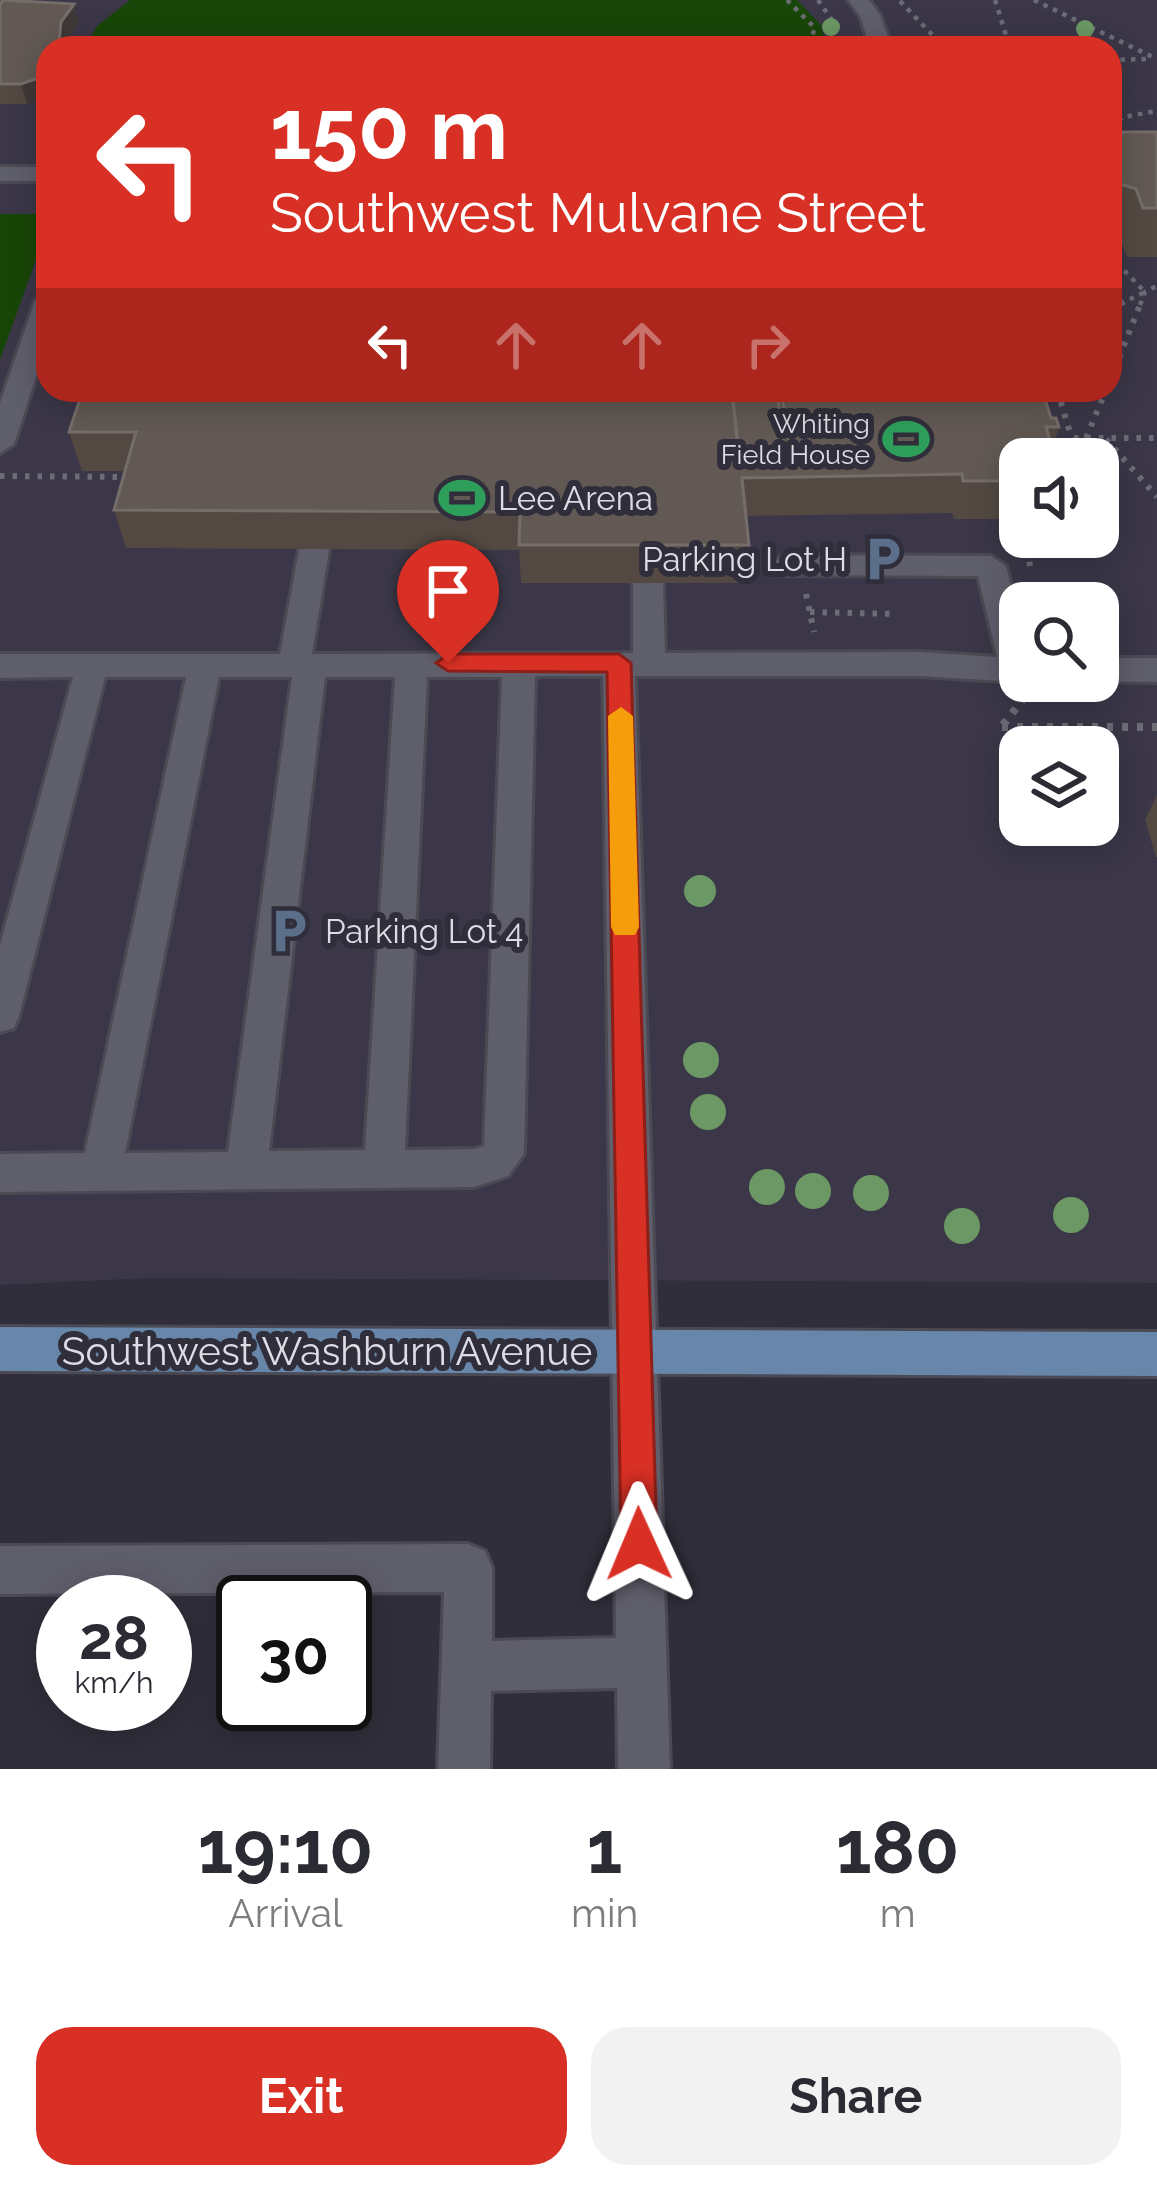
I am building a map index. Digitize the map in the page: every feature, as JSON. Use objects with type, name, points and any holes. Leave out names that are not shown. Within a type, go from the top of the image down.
[{"type":"main road","name":"Southwest Washburn Avenue","points":[[0,1349],[1157,1354]]},
{"type":"street","points":[[858,0],[877,36]]},
{"type":"street","points":[[0,174],[36,174]]},
{"type":"street","points":[[0,444],[36,338]]},
{"type":"street","points":[[246,1170],[314,550]]},
{"type":"street","points":[[794,576],[992,566],[999,594]]},
{"type":"street","points":[[644,1769],[634,1352],[634,663],[647,583]]},
{"type":"street","points":[[384,1169],[412,662]]},
{"type":"street","points":[[0,666],[412,662],[999,668]]},
{"type":"street","points":[[0,1173],[474,1168],[504,1154],[519,663]]},
{"type":"street","points":[[101,1172],[205,665]]},
{"type":"street","points":[[0,1016],[92,666]]},
{"type":"street","points":[[1119,670],[1157,670]]},
{"type":"street","points":[[0,1570],[468,1568],[464,1769]]},
{"type":"street","points":[[467,1667],[641,1662]]},
{"type":"path","points":[[787,0],[814,28],[809,36]]},
{"type":"path","points":[[818,0],[838,36]]},
{"type":"path","points":[[899,0],[913,20],[936,36]]},
{"type":"path","points":[[995,0],[1005,34],[999,36]]},
{"type":"path","points":[[1034,0],[1109,36]]},
{"type":"path","points":[[1122,42],[1157,59]]},
{"type":"path","points":[[1122,60],[1157,59]]},
{"type":"path","points":[[1122,118],[1157,111]]},
{"type":"path","points":[[1122,268],[1145,292]]},
{"type":"path","points":[[1122,303],[1157,286]]},
{"type":"path","points":[[1122,350],[1145,292]]},
{"type":"path","points":[[1062,402],[1074,438]]},
{"type":"path","points":[[1086,438],[1101,402]]},
{"type":"path","points":[[1119,438],[1157,438]]},
{"type":"path","points":[[1119,454],[1157,496]]},
{"type":"path","points":[[0,476],[130,478]]},
{"type":"path","points":[[791,634],[815,634],[794,576]]},
{"type":"path","points":[[809,611],[896,614]]},
{"type":"path","points":[[1119,727],[1157,727]]},
{"type":"shaded area","points":[[0,0],[1157,0],[1157,1283],[149,1278],[0,1285]]},
{"type":"green space","points":[[130,0],[797,0],[821,25],[824,36],[92,36]]},
{"type":"green space","points":[[0,214],[36,214],[36,260],[0,360]]},
{"type":"building","points":[[3,0],[74,4],[61,22],[60,36],[36,36],[36,79],[0,84]]},
{"type":"building","points":[[1122,132],[1157,132],[1157,208],[1143,208],[1136,189],[1122,185]]},
{"type":"building","name":"Lee Arena","points":[[79,402],[733,402],[738,446],[789,445],[783,402],[1046,402],[1059,427],[1046,427],[1049,438],[999,438],[999,481],[963,481],[962,474],[742,478],[749,545],[519,545],[520,512],[114,510],[136,432],[69,432]]},
{"type":"building","points":[[733,402],[779,402],[784,445],[738,446]]},
{"type":"slow traffic","points":[[621,716],[625,927]]},
{"type":"place","name":"Whiting Field House","points":[[906,439]]},
{"type":"place","name":"Lee Arena","points":[[462,498]]},
{"type":"place","name":"Parking Lot H","points":[[883,559]]},
{"type":"place","name":"Parking Lot 4","points":[[289,931]]},
{"type":"route","points":[[448,663],[619,663],[639,1544]]}]
